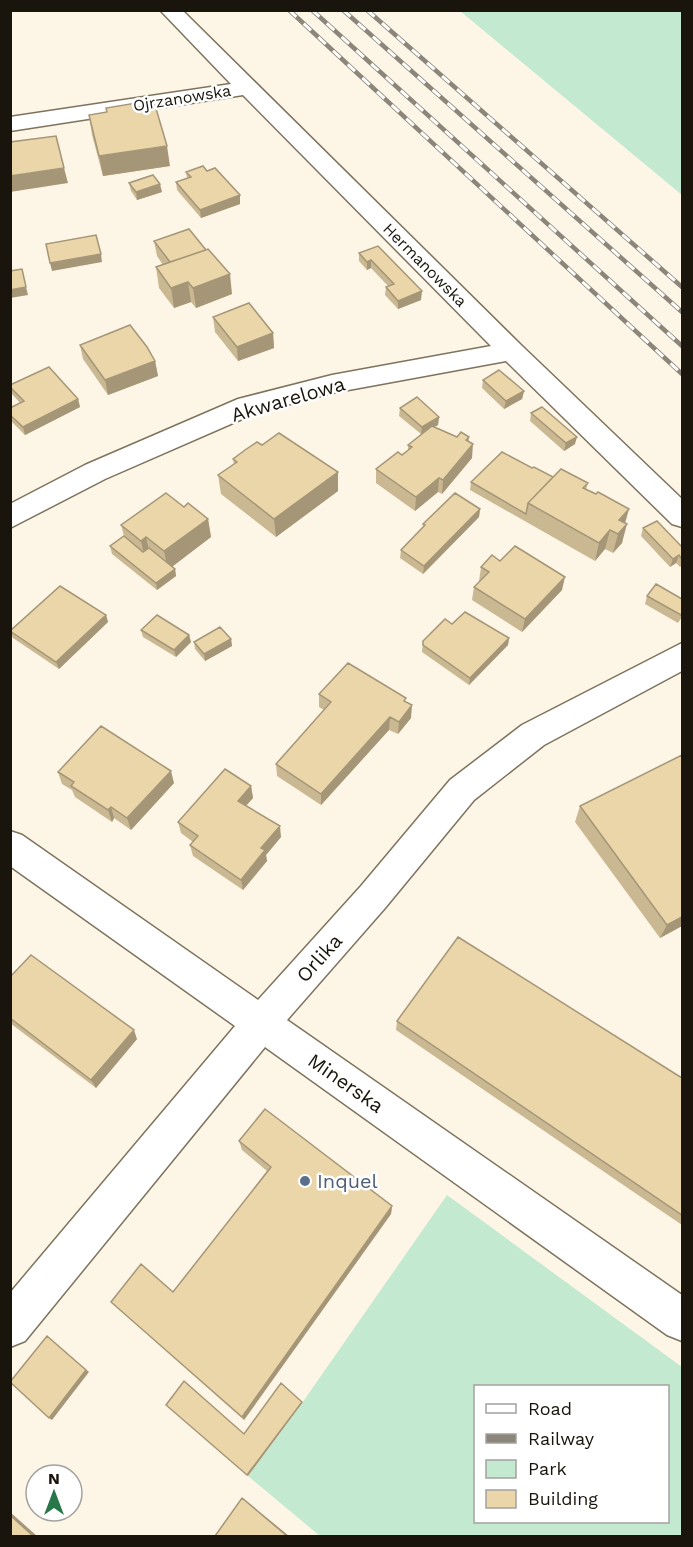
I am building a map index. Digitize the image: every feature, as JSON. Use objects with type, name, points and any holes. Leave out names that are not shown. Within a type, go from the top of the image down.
[{"type":"street","name":"Hermanowska","points":[[170,10],[512,351],[682,516]]},
{"type":"street","name":"Ojrzanowska","points":[[10,124],[246,88]]},
{"type":"street","name":"Akwarelowa","points":[[10,517],[95,472],[248,406],[332,384],[512,351]]},
{"type":"street","name":"Orlika","points":[[10,1326],[261,1023],[373,897],[462,790],[533,735],[682,656]]},
{"type":"street","name":"Minerska","points":[[10,846],[682,1320]]},
{"type":"green space","points":[[460,11],[682,11],[682,195]]},
{"type":"green space","points":[[447,1195],[682,1367],[682,1536],[320,1536],[248,1476],[302,1403]]},
{"type":"building","points":[[136,103],[137,107],[155,105],[167,146],[99,156],[89,115],[107,112],[106,108]]},
{"type":"building","points":[[56,136],[64,168],[10,176],[10,142]]},
{"type":"building","points":[[203,166],[207,171],[215,168],[240,195],[200,210],[176,182],[191,177],[186,172]]},
{"type":"building","points":[[153,175],[160,184],[136,192],[129,183]]},
{"type":"building","points":[[189,229],[206,250],[170,262],[154,241]]},
{"type":"building","points":[[96,235],[101,254],[50,263],[46,244]]},
{"type":"building","points":[[378,246],[422,291],[398,301],[386,287],[394,284],[371,260],[367,262],[359,253]]},
{"type":"building","points":[[208,249],[230,274],[193,288],[188,282],[171,288],[156,267]]},
{"type":"building","points":[[22,269],[26,287],[10,290],[10,271]]},
{"type":"building","points":[[249,303],[273,333],[237,347],[213,317]]},
{"type":"building","points":[[130,325],[155,361],[105,380],[80,345]]},
{"type":"building","points":[[49,367],[78,399],[23,427],[10,415],[10,408],[24,401],[10,385]]},
{"type":"building","points":[[499,370],[524,391],[506,401],[483,380]]},
{"type":"building","points":[[417,397],[439,417],[422,427],[400,408]]},
{"type":"building","points":[[542,407],[577,437],[566,443],[531,413]]},
{"type":"building","points":[[432,426],[457,437],[461,432],[469,437],[466,440],[473,444],[443,480],[439,478],[416,497],[376,469],[398,452],[402,455],[412,447],[408,445]]},
{"type":"building","points":[[279,433],[338,472],[274,519],[218,475],[237,462],[233,459],[245,450],[257,442],[262,445]]},
{"type":"building","points":[[502,452],[553,477],[528,503],[526,514],[471,482]]},
{"type":"building","points":[[561,469],[588,483],[583,488],[596,494],[598,492],[629,509],[619,520],[627,524],[618,534],[610,530],[599,543],[528,503]]},
{"type":"building","points":[[166,493],[184,507],[188,503],[208,519],[164,551],[146,537],[141,541],[121,525]]},
{"type":"building","points":[[455,493],[480,509],[424,566],[401,550],[425,525],[423,524]]},
{"type":"building","points":[[657,521],[682,547],[682,559],[679,555],[673,559],[643,528]]},
{"type":"building","points":[[124,536],[143,552],[149,548],[175,569],[156,583],[110,546]]},
{"type":"building","points":[[515,546],[565,577],[525,619],[474,587],[489,572],[481,567],[492,555],[500,561]]},
{"type":"building","points":[[656,584],[682,599],[681,615],[647,596]]},
{"type":"building","points":[[60,586],[106,615],[56,662],[10,631]]},
{"type":"building","points":[[465,612],[509,638],[470,678],[423,645],[423,641],[445,619],[452,624]]},
{"type":"building","points":[[157,615],[189,635],[174,650],[141,630]]},
{"type":"building","points":[[220,627],[231,639],[204,654],[194,642]]},
{"type":"building","points":[[348,663],[406,698],[404,701],[412,705],[399,722],[390,717],[321,794],[276,764],[331,702],[319,694]]},
{"type":"building","points":[[101,726],[171,771],[127,818],[111,807],[108,810],[71,786],[74,782],[58,772]]},
{"type":"building","points":[[682,755],[682,917],[667,925],[580,806]]},
{"type":"building","points":[[225,769],[251,786],[238,801],[280,826],[261,848],[265,850],[241,880],[190,845],[198,836],[178,822]]},
{"type":"building","points":[[458,937],[682,1078],[682,1215],[397,1021]]},
{"type":"building","points":[[31,955],[134,1030],[91,1080],[10,1018],[10,977]]},
{"type":"building","points":[[265,1109],[392,1206],[242,1417],[111,1302],[141,1264],[173,1292],[271,1167],[239,1141]]},
{"type":"building","points":[[47,1336],[86,1370],[49,1418],[10,1382]]},
{"type":"building","points":[[184,1381],[244,1434],[281,1383],[302,1402],[247,1475],[166,1405]]},
{"type":"building","points":[[242,1498],[287,1536],[215,1536]]},
{"type":"building","points":[[10,1515],[33,1536],[10,1536]]},
{"type":"railway","points":[[289,10],[682,374]]},
{"type":"railway","points":[[312,10],[682,346]]},
{"type":"railway","points":[[343,10],[682,312]]},
{"type":"railway","points":[[367,10],[682,287]]},
{"type":"place","name":"Inquel","points":[[305,1181]]}]
